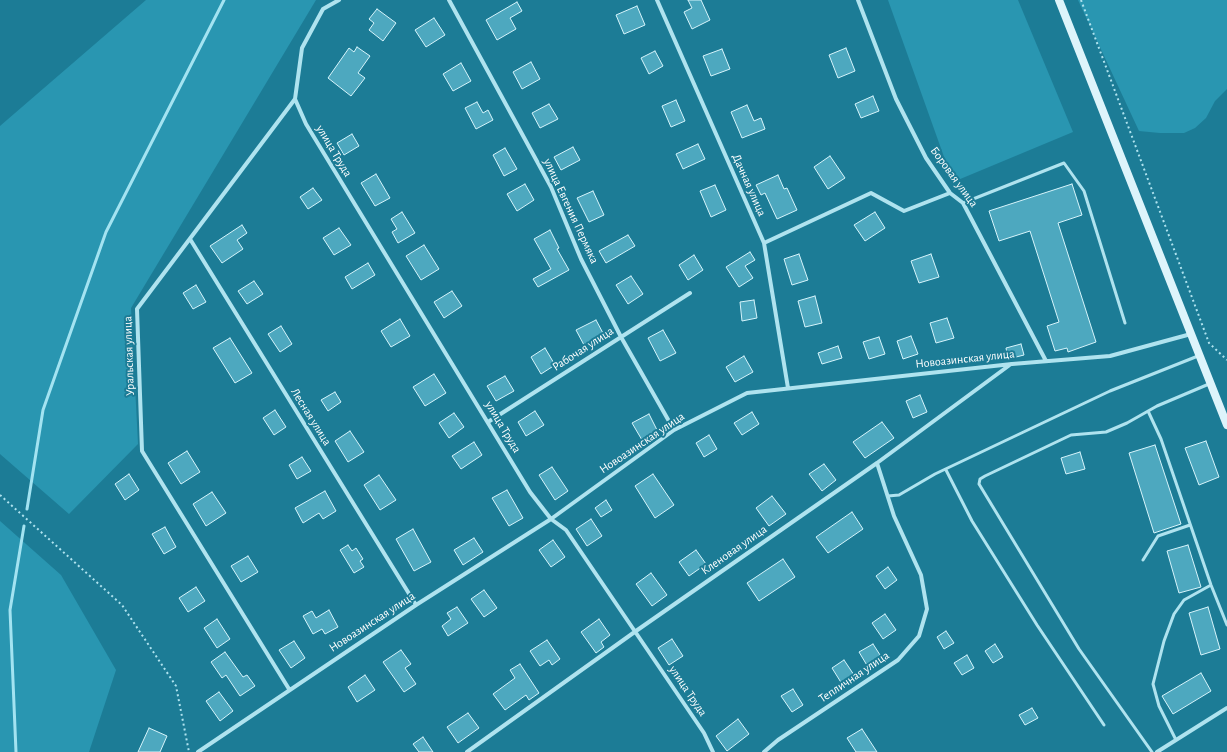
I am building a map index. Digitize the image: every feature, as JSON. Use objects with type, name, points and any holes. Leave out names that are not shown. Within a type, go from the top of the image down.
[{"type":"street","name":"Уральская улица","points":[[289,689],[142,451],[137,309],[295,99],[302,48],[323,9],[339,0]]},
{"type":"street","name":"улица Евгения Пермяка","points":[[449,0],[551,187],[581,259],[674,430]]},
{"type":"street","name":"Дачная улица","points":[[657,0],[764,244],[788,388]]},
{"type":"street","name":"Боровая улица","points":[[858,0],[896,99],[926,158],[950,193],[963,202],[1046,361]]},
{"type":"street","points":[[1059,0],[1227,425]]},
{"type":"street","name":"улица Труда","points":[[295,99],[306,124],[530,492],[551,519],[566,530],[704,732],[713,752]]},
{"type":"street","points":[[764,244],[871,193],[904,211],[950,193]]},
{"type":"street","name":"Лесная улица","points":[[190,239],[416,605]]},
{"type":"street","name":"Рабочая улица","points":[[488,422],[690,293]]},
{"type":"street","name":"Новоазинская улица","points":[[198,752],[289,689],[416,605],[551,519],[674,430],[747,393],[1012,364],[1110,356],[1191,334]]},
{"type":"street","name":"Кленовая улица","points":[[467,752],[636,631],[878,463],[1012,364]]},
{"type":"street","name":"Тепличная улица","points":[[764,752],[778,740],[898,660],[919,636],[927,609],[921,574],[894,516],[878,463]]},
{"type":"street","points":[[1158,752],[1227,708]]},
{"type":"lane","points":[[963,202],[1064,163],[1084,191],[1125,323]]},
{"type":"lane","points":[[888,496],[900,495],[922,481],[1110,391],[1200,356]]},
{"type":"lane","points":[[1152,752],[1080,648],[979,484],[980,479],[985,476],[1071,435],[1106,432],[1127,423],[1182,394],[1211,383]]},
{"type":"lane","points":[[1148,411],[1161,439],[1210,585],[1227,625]]},
{"type":"lane","points":[[946,470],[972,521],[1037,625],[1104,725]]},
{"type":"lane","points":[[1143,560],[1158,536],[1190,525]]},
{"type":"lane","points":[[1176,740],[1159,706],[1154,684],[1164,641],[1174,614],[1184,600],[1210,585]]},
{"type":"path","points":[[1081,0],[1209,343],[1227,360]]},
{"type":"path","points":[[0,495],[122,605],[176,686],[189,752]]},
{"type":"shaded area","points":[[146,0],[316,0],[131,308],[138,444],[69,514],[0,454],[0,126]]},
{"type":"shaded area","points":[[888,0],[1018,0],[1073,132],[953,182]]},
{"type":"shaded area","points":[[1078,0],[1227,0],[1227,89],[1215,101],[1206,118],[1195,128],[1184,133],[1139,131]]},
{"type":"shaded area","points":[[0,521],[61,575],[116,670],[89,752],[0,752]]},
{"type":"building","points":[[688,0],[701,0],[710,20],[692,29],[684,12],[692,8]]},
{"type":"building","points":[[517,2],[522,11],[510,18],[516,29],[497,40],[486,20]]},
{"type":"building","points":[[637,6],[645,25],[624,34],[616,15]]},
{"type":"building","points":[[377,9],[396,23],[383,41],[369,30],[374,23],[369,19]]},
{"type":"building","points":[[434,18],[445,35],[426,47],[415,30]]},
{"type":"building","points":[[357,47],[370,56],[358,73],[365,78],[351,96],[328,78],[349,48],[354,52]]},
{"type":"building","points":[[846,48],[855,71],[838,78],[829,55]]},
{"type":"building","points":[[722,49],[730,69],[711,76],[703,56]]},
{"type":"building","points":[[655,51],[663,66],[649,74],[641,58]]},
{"type":"building","points":[[531,62],[540,79],[522,89],[513,72]]},
{"type":"building","points":[[461,63],[471,81],[453,91],[443,74]]},
{"type":"building","points":[[873,96],[879,111],[861,118],[855,104]]},
{"type":"building","points":[[676,100],[685,121],[671,127],[662,106]]},
{"type":"building","points":[[477,102],[483,113],[488,110],[493,120],[476,129],[465,108]]},
{"type":"building","points":[[549,104],[558,119],[540,128],[532,113]]},
{"type":"building","points":[[747,105],[754,121],[761,118],[765,129],[742,138],[731,112]]},
{"type":"building","points":[[352,134],[359,146],[344,155],[337,143]]},
{"type":"building","points":[[698,144],[705,159],[683,169],[676,154]]},
{"type":"building","points":[[573,147],[580,160],[561,170],[554,157]]},
{"type":"building","points":[[505,148],[517,169],[504,176],[493,155]]},
{"type":"building","points":[[830,156],[845,178],[828,189],[814,167]]},
{"type":"building","points":[[376,174],[390,198],[375,206],[361,183]]},
{"type":"building","points":[[778,175],[784,189],[787,188],[797,210],[777,219],[765,193],[761,195],[756,185]]},
{"type":"building","points":[[525,184],[534,200],[517,211],[507,194]]},
{"type":"building","points":[[1072,184],[1082,215],[1058,223],[1096,342],[1068,352],[1067,348],[1055,351],[1047,326],[1059,322],[1030,231],[999,241],[989,211]]},
{"type":"building","points":[[715,185],[726,210],[711,217],[700,191]]},
{"type":"building","points":[[313,188],[322,200],[308,209],[300,197]]},
{"type":"building","points":[[593,191],[604,215],[589,222],[577,198]]},
{"type":"building","points":[[402,212],[415,233],[398,243],[392,232],[397,229],[391,219]]},
{"type":"building","points":[[875,212],[885,228],[865,241],[854,225]]},
{"type":"building","points":[[242,225],[247,233],[237,240],[243,249],[222,263],[210,246]]},
{"type":"building","points":[[339,228],[351,245],[334,255],[323,238]]},
{"type":"building","points":[[550,230],[559,248],[557,249],[569,270],[538,287],[533,279],[551,269],[534,239]]},
{"type":"building","points":[[628,235],[635,246],[606,263],[599,251]]},
{"type":"building","points":[[424,245],[439,269],[421,280],[406,256]]},
{"type":"building","points":[[750,252],[755,260],[745,266],[753,278],[739,287],[726,267]]},
{"type":"building","points":[[799,254],[808,280],[792,285],[784,259]]},
{"type":"building","points":[[931,254],[939,277],[919,283],[911,261]]},
{"type":"building","points":[[694,255],[703,270],[688,280],[679,265]]},
{"type":"building","points":[[368,263],[375,275],[352,289],[345,277]]},
{"type":"building","points":[[631,276],[643,294],[628,304],[616,285]]},
{"type":"building","points":[[254,281],[263,294],[247,304],[238,291]]},
{"type":"building","points":[[196,285],[206,302],[193,309],[183,293]]},
{"type":"building","points":[[452,291],[462,306],[444,318],[434,302]]},
{"type":"building","points":[[815,296],[822,323],[805,327],[798,301]]},
{"type":"building","points":[[754,300],[757,318],[742,321],[740,302]]},
{"type":"building","points":[[947,318],[954,338],[936,343],[930,323]]},
{"type":"building","points":[[400,319],[410,336],[391,347],[381,331]]},
{"type":"building","points":[[596,320],[604,335],[584,345],[576,330]]},
{"type":"building","points":[[281,326],[292,344],[280,352],[268,334]]},
{"type":"building","points":[[663,330],[676,353],[660,361],[648,338]]},
{"type":"building","points":[[911,336],[918,354],[903,359],[897,341]]},
{"type":"building","points":[[879,337],[885,354],[869,359],[863,342]]},
{"type":"building","points":[[230,338],[252,373],[235,383],[213,348]]},
{"type":"building","points":[[1021,344],[1024,355],[1008,359],[1006,348]]},
{"type":"building","points":[[838,346],[842,358],[822,364],[818,353]]},
{"type":"building","points":[[545,348],[555,365],[541,374],[531,357]]},
{"type":"building","points":[[744,356],[753,372],[735,382],[726,367]]},
{"type":"building","points":[[434,374],[446,393],[425,406],[413,387]]},
{"type":"building","points":[[505,376],[514,391],[496,401],[487,386]]},
{"type":"building","points":[[335,392],[341,402],[328,411],[321,400]]},
{"type":"building","points":[[920,395],[927,412],[913,418],[906,401]]},
{"type":"building","points":[[275,410],[286,427],[274,435],[263,418]]},
{"type":"building","points":[[535,411],[544,425],[526,436],[518,422]]},
{"type":"building","points":[[752,412],[759,424],[742,435],[734,423]]},
{"type":"building","points":[[454,413],[464,427],[449,438],[439,423]]},
{"type":"building","points":[[649,414],[658,432],[642,440],[632,423]]},
{"type":"building","points":[[882,422],[894,438],[865,458],[853,442]]},
{"type":"building","points":[[350,431],[364,452],[348,462],[335,441]]},
{"type":"building","points":[[709,435],[717,449],[704,457],[696,443]]},
{"type":"building","points":[[1206,441],[1219,477],[1199,485],[1185,448]]},
{"type":"building","points":[[474,442],[482,455],[461,469],[452,456]]},
{"type":"building","points":[[1155,445],[1181,524],[1154,533],[1129,453]]},
{"type":"building","points":[[187,451],[200,472],[181,484],[168,463]]},
{"type":"building","points":[[1080,452],[1085,469],[1066,474],[1061,458]]},
{"type":"building","points":[[302,457],[311,471],[297,479],[289,465]]},
{"type":"building","points":[[824,464],[836,480],[822,491],[809,474]]},
{"type":"building","points":[[552,467],[568,491],[555,500],[539,475]]},
{"type":"building","points":[[129,474],[139,490],[125,500],[115,484]]},
{"type":"building","points":[[653,474],[674,505],[655,518],[635,486]]},
{"type":"building","points":[[379,475],[396,500],[380,510],[364,485]]},
{"type":"building","points":[[507,490],[523,518],[509,526],[492,498]]},
{"type":"building","points":[[325,491],[336,511],[323,519],[319,513],[303,523],[295,508]]},
{"type":"building","points":[[212,492],[226,513],[206,526],[193,504]]},
{"type":"building","points":[[772,496],[786,514],[769,526],[756,508]]},
{"type":"building","points":[[606,500],[612,510],[601,517],[595,508]]},
{"type":"building","points":[[852,512],[863,529],[828,553],[816,537]]},
{"type":"building","points":[[591,519],[602,536],[587,546],[576,529]]},
{"type":"building","points":[[165,527],[176,547],[164,554],[152,534]]},
{"type":"building","points":[[413,529],[431,562],[414,571],[396,539]]},
{"type":"building","points":[[474,538],[483,552],[463,565],[454,550]]},
{"type":"building","points":[[553,540],[565,557],[551,567],[539,550]]},
{"type":"building","points":[[348,545],[352,551],[356,548],[363,559],[360,561],[364,567],[354,573],[340,550]]},
{"type":"building","points":[[1188,545],[1201,587],[1179,593],[1167,551]]},
{"type":"building","points":[[696,550],[706,564],[689,576],[679,562]]},
{"type":"building","points":[[248,556],[258,572],[241,582],[231,566]]},
{"type":"building","points":[[783,559],[795,577],[759,601],[747,583]]},
{"type":"building","points":[[888,567],[897,580],[885,589],[876,576]]},
{"type":"building","points":[[651,573],[667,595],[652,606],[636,584]]},
{"type":"building","points":[[196,587],[205,601],[188,612],[179,598]]},
{"type":"building","points":[[484,590],[497,608],[484,617],[471,599]]},
{"type":"building","points":[[457,607],[468,623],[448,636],[442,626],[451,619],[447,613]]},
{"type":"building","points":[[1208,607],[1220,649],[1201,655],[1189,613]]},
{"type":"building","points":[[329,610],[338,627],[325,634],[322,629],[313,634],[303,616],[312,611],[316,618]]},
{"type":"building","points":[[885,614],[896,630],[883,639],[872,623]]},
{"type":"building","points":[[217,619],[230,639],[217,648],[204,628]]},
{"type":"building","points":[[599,619],[610,635],[601,642],[604,647],[596,653],[581,632]]},
{"type":"building","points":[[946,631],[954,643],[944,649],[937,637]]},
{"type":"building","points":[[672,639],[683,656],[669,665],[658,648]]},
{"type":"building","points":[[547,640],[560,659],[552,665],[549,660],[540,666],[530,651]]},
{"type":"building","points":[[294,641],[305,658],[291,668],[279,650]]},
{"type":"building","points":[[873,644],[882,658],[868,667],[859,652]]},
{"type":"building","points":[[995,644],[1003,657],[993,663],[985,651]]},
{"type":"building","points":[[401,650],[411,664],[405,668],[416,684],[404,692],[383,662]]},
{"type":"building","points":[[225,652],[243,677],[247,675],[255,686],[240,696],[226,675],[222,678],[211,662]]},
{"type":"building","points":[[967,655],[974,668],[962,675],[954,663]]},
{"type":"building","points":[[844,660],[854,675],[842,684],[832,668]]},
{"type":"building","points":[[520,664],[539,693],[529,700],[526,695],[505,710],[493,694],[515,678],[510,670]]},
{"type":"building","points":[[1201,673],[1211,691],[1173,714],[1162,696]]},
{"type":"building","points":[[365,675],[375,690],[357,702],[348,687]]},
{"type":"building","points":[[793,689],[803,705],[792,712],[781,696]]},
{"type":"building","points":[[219,692],[233,711],[220,721],[206,701]]},
{"type":"building","points":[[1032,708],[1038,718],[1025,725],[1019,715]]},
{"type":"building","points":[[468,713],[479,728],[458,743],[447,727]]},
{"type":"building","points":[[738,719],[749,734],[727,751],[716,736]]},
{"type":"building","points":[[149,728],[167,736],[160,752],[138,752]]},
{"type":"building","points":[[862,729],[877,752],[856,752],[847,738]]},
{"type":"building","points":[[423,737],[433,752],[419,752],[413,744]]},
{"type":"waterway","points":[[27,509],[43,410],[106,232],[224,0]]},
{"type":"waterway","points":[[16,752],[10,610],[24,526]]}]
